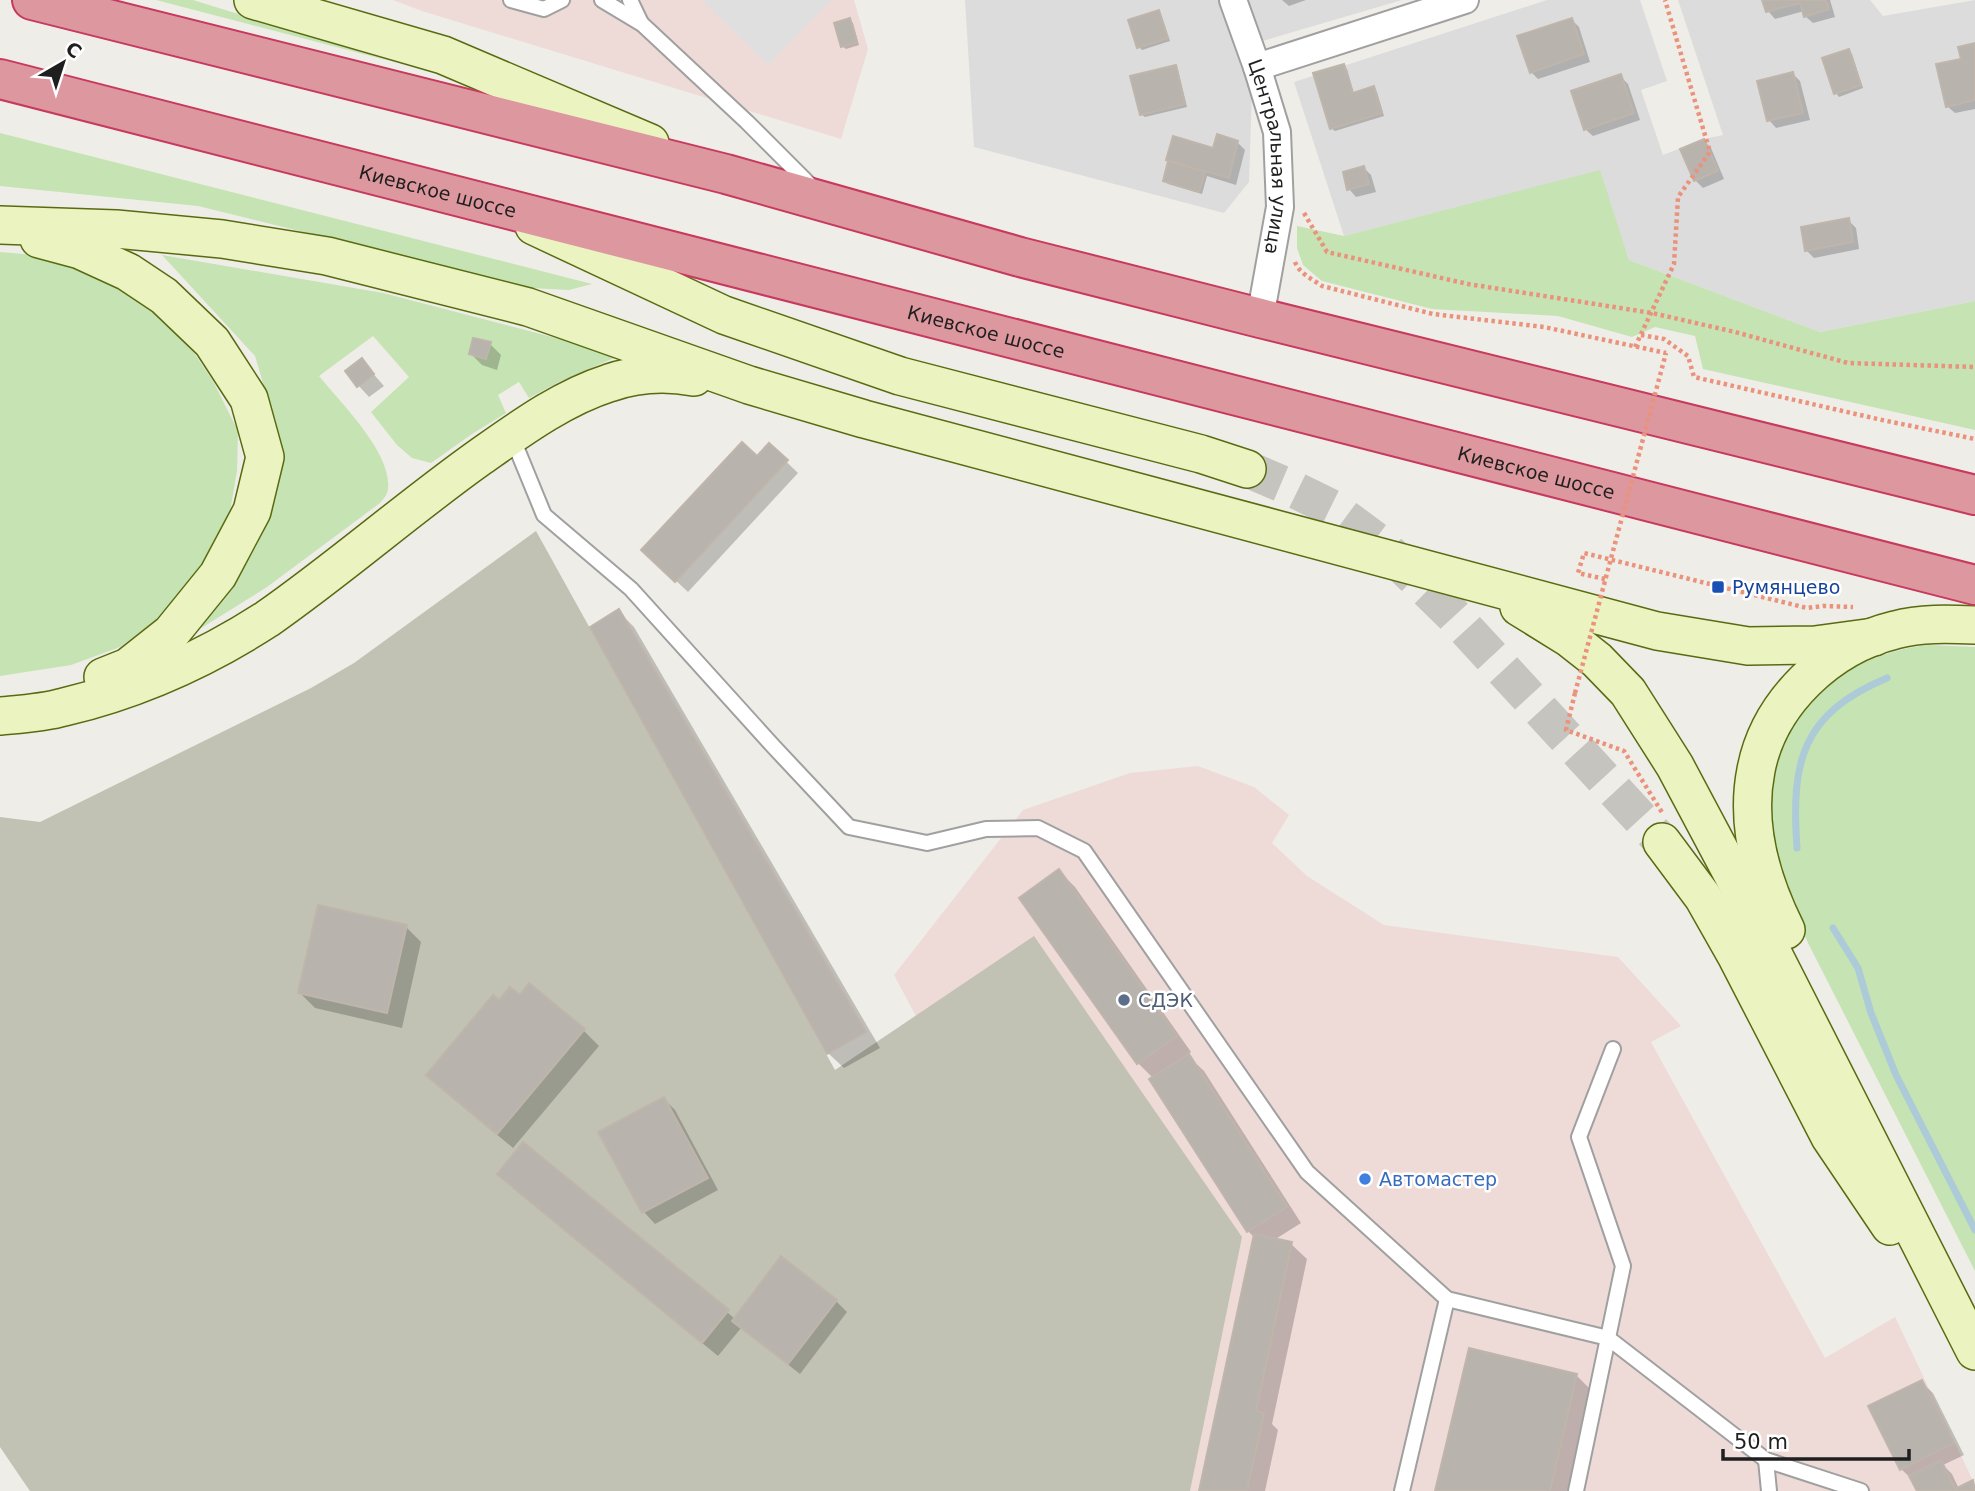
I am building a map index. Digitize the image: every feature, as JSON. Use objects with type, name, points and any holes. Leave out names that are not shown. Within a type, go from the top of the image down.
[{"type":"highway","points":[[32,0],[726,174],[1020,257],[1975,495]]},
{"type":"highway","name":"Киевское шоссе","points":[[0,79],[1975,585]]},
{"type":"main road","points":[[253,0],[443,55],[726,174]]},
{"type":"main road","points":[[485,204],[724,315],[900,376],[1201,454],[1247,469]]},
{"type":"main road","points":[[0,226],[142,231],[222,239],[327,256],[528,307],[749,385],[864,419],[1657,631],[1748,646],[1815,645],[1866,623],[1892,630],[1928,625],[1975,625]]},
{"type":"main road","points":[[0,226],[79,250],[128,272],[164,296],[212,342],[249,400],[265,457],[252,511],[218,575],[171,633],[128,667],[84,684],[34,697],[0,699]]},
{"type":"main road","points":[[0,716],[47,711],[103,696],[165,674],[220,648],[295,599],[511,435],[587,391],[636,376],[684,375],[749,385]]},
{"type":"main road","points":[[1472,582],[1530,612],[1569,638],[1597,660],[1628,692],[1675,766],[1963,1305]]},
{"type":"main road","points":[[1866,623],[1841,653],[1824,664],[1794,692],[1783,708],[1767,738],[1756,770],[1754,824],[1759,857],[1774,905],[1963,1305],[1975,1351]]},
{"type":"main road","points":[[1662,842],[1703,897],[1830,1137],[1897,1236],[1963,1305]]},
{"type":"street","name":"Центральная улица","points":[[1233,0],[1277,132],[1280,207],[1260,318]]},
{"type":"street","points":[[1257,67],[1465,0]]},
{"type":"street","points":[[1918,480],[1975,486]]},
{"type":"lane","points":[[511,0],[544,9],[562,0]]},
{"type":"lane","points":[[602,0],[642,24],[747,122],[827,203]]},
{"type":"lane","points":[[630,0],[642,24]]},
{"type":"lane","points":[[511,435],[544,515],[631,589],[849,827],[927,843],[986,829],[1038,828],[1084,851],[1307,1172],[1447,1299],[1608,1338],[1766,1460],[1861,1491]]},
{"type":"lane","points":[[1576,1491],[1623,1266],[1579,1137],[1613,1049]]},
{"type":"lane","points":[[1402,1491],[1447,1299]]},
{"type":"lane","points":[[1766,1460],[1769,1491]]},
{"type":"path","points":[[1636,347],[1674,264],[1678,197],[1710,152],[1665,0]]},
{"type":"path","points":[[1280,207],[1303,210],[1327,253],[1468,284],[1652,313],[1735,332],[1848,363],[1975,367]]},
{"type":"path","points":[[1307,276],[1322,286],[1433,314],[1544,327],[1666,353],[1566,730]]},
{"type":"path","points":[[1641,335],[1664,339],[1688,356],[1694,377],[1975,439]]},
{"type":"path","points":[[1605,579],[1578,573],[1584,553],[1807,608],[1823,606],[1866,623]]},
{"type":"shaded area","points":[[393,0],[854,0],[868,49],[841,139]]},
{"type":"shaded area","points":[[702,0],[832,0],[768,65]]},
{"type":"shaded area","points":[[965,0],[1220,0],[1252,90],[1249,182],[1224,213],[974,147]]},
{"type":"shaded area","points":[[1244,0],[1402,0],[1259,42]]},
{"type":"shaded area","points":[[1547,0],[1640,0],[1667,81],[1641,90],[1663,155],[1704,139],[1723,135],[1678,0],[1870,0],[1883,16],[1975,0],[1975,301],[1820,332],[1629,260],[1599,171],[1344,236],[1294,82]]},
{"type":"shaded area","points":[[536,531],[835,1070],[1034,936],[1242,1237],[1190,1491],[30,1491],[21,1478],[0,1447],[0,817],[40,822],[311,688],[354,663]]},
{"type":"shaded area","name":"Автомастер","points":[[1198,766],[1254,787],[1289,815],[1272,843],[1307,876],[1384,925],[1618,957],[1681,1026],[1651,1042],[1825,1358],[1895,1317],[1975,1485],[1975,1491],[1161,1491],[1163,1478],[894,975],[1023,810],[1130,773]]},
{"type":"green space","points":[[156,0],[193,0],[390,61]]},
{"type":"green space","points":[[0,133],[592,284],[569,290],[531,288],[198,206],[0,186]]},
{"type":"green space","points":[[1600,170],[1629,260],[1820,332],[1975,301],[1975,430],[1703,369],[1695,336],[1655,327],[1632,337],[1558,316],[1432,309],[1322,281],[1303,265],[1297,248],[1297,226],[1344,236]]},
{"type":"green space","points":[[0,252],[59,257],[110,279],[179,330],[214,383],[238,431],[237,471],[228,523],[199,579],[175,606],[120,647],[71,665],[0,676]]},
{"type":"green space","points":[[162,255],[383,293],[621,355],[529,398],[519,382],[498,395],[506,413],[431,463],[412,458],[397,445],[371,412],[409,377],[373,336],[319,376],[374,444],[387,474],[386,496],[267,587],[195,632],[231,589],[266,524],[283,462],[255,356]]},
{"type":"green space","points":[[1929,645],[1975,647],[1975,1271],[1808,943],[1779,867],[1771,820],[1772,785],[1780,753],[1794,725],[1812,700],[1836,679],[1864,663],[1895,651]]},
{"type":"building","points":[[1762,0],[1826,0],[1829,9],[1804,17],[1800,3],[1766,12]]},
{"type":"building","points":[[1159,10],[1168,38],[1137,48],[1128,20]]},
{"type":"building","points":[[850,18],[857,42],[841,47],[834,23]]},
{"type":"building","points":[[1572,18],[1584,54],[1530,73],[1517,36]]},
{"type":"building","points":[[1975,43],[1975,100],[1946,107],[1936,64],[1961,59],[1958,47]]},
{"type":"building","points":[[1849,49],[1861,85],[1834,94],[1822,58]]},
{"type":"building","points":[[1344,64],[1353,93],[1374,86],[1382,113],[1330,129],[1313,73]]},
{"type":"building","points":[[1176,65],[1185,104],[1140,115],[1130,76]]},
{"type":"building","points":[[1793,72],[1803,113],[1767,121],[1757,81]]},
{"type":"building","points":[[1621,74],[1634,113],[1584,130],[1571,91]]},
{"type":"building","points":[[1217,134],[1238,141],[1229,178],[1166,160],[1173,136],[1213,148]]},
{"type":"building","points":[[1704,139],[1718,171],[1694,181],[1680,149]]},
{"type":"building","points":[[1168,161],[1205,172],[1199,192],[1163,181]]},
{"type":"building","points":[[1364,166],[1369,184],[1347,190],[1343,172]]},
{"type":"building","points":[[1849,218],[1853,242],[1805,251],[1801,227]]},
{"type":"building","points":[[473,338],[491,342],[486,359],[469,354]]},
{"type":"building","points":[[362,358],[374,374],[357,387],[345,371]]},
{"type":"building","points":[[742,442],[757,456],[769,443],[788,460],[675,582],[641,550]]},
{"type":"building","points":[[619,609],[866,1032],[827,1054],[590,627]]},
{"type":"building","points":[[1059,869],[1177,1036],[1137,1064],[1019,898]]},
{"type":"building","points":[[318,905],[407,925],[387,1013],[298,993]]},
{"type":"building","points":[[529,983],[585,1029],[497,1134],[426,1075],[493,995],[499,1000],[510,987],[520,995]]},
{"type":"building","points":[[1189,1054],[1287,1207],[1247,1232],[1149,1079]]},
{"type":"building","points":[[664,1097],[708,1178],[642,1213],[598,1132]]},
{"type":"building","points":[[523,1142],[729,1310],[702,1343],[497,1174]]},
{"type":"building","points":[[1254,1234],[1292,1242],[1256,1411],[1264,1413],[1247,1491],[1199,1491]]},
{"type":"building","points":[[781,1256],[837,1300],[788,1364],[732,1321]]},
{"type":"building","points":[[1469,1348],[1577,1374],[1550,1491],[1435,1491]]},
{"type":"building","points":[[1922,1380],[1954,1443],[1900,1470],[1868,1406]]},
{"type":"building","points":[[1941,1460],[1955,1489],[1973,1480],[1975,1491],[1917,1491],[1909,1476]]},
{"type":"waterway","points":[[1797,848],[1796,790],[1800,766],[1808,744],[1819,725],[1836,708],[1858,692],[1887,678]]},
{"type":"waterway","points":[[1833,928],[1858,968],[1871,1013],[1896,1075],[1975,1230]]},
{"type":"tunnel","points":[[1247,469],[1332,508],[1378,542],[1453,615],[1662,842]]},
{"type":"place","name":"Румянцево","points":[[1718,587]]},
{"type":"place","name":"СДЭК","points":[[1124,1000]]},
{"type":"place","name":"Автомастер","points":[[1365,1179]]}]
